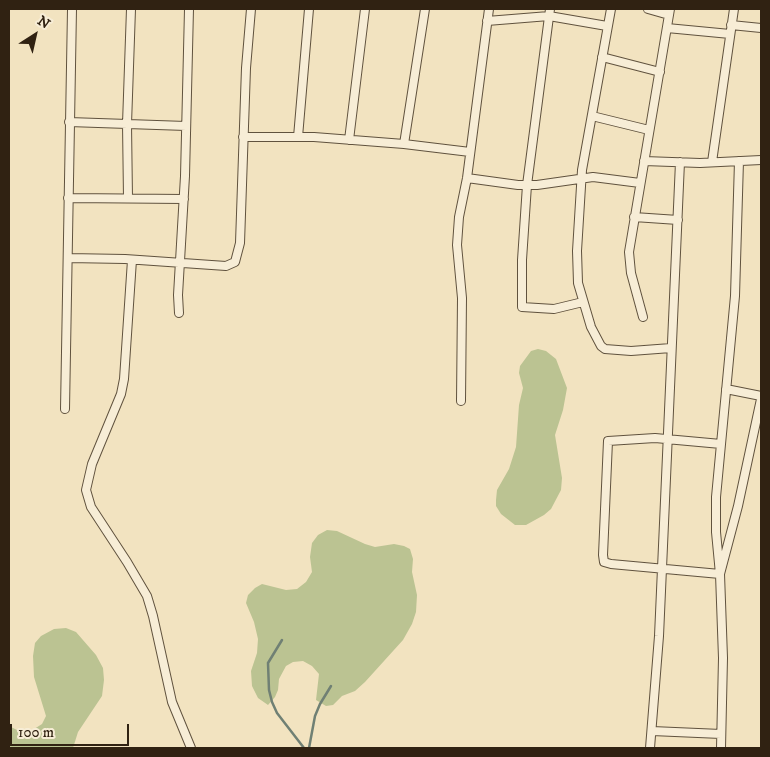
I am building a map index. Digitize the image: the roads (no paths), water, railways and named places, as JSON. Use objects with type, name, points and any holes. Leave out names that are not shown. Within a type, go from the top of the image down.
[{"type":"street","points":[[65,409],[72,9]]},
{"type":"street","points":[[128,198],[127,124],[131,9]]},
{"type":"street","points":[[179,313],[189,9]]},
{"type":"street","points":[[68,258],[226,266],[235,262],[240,243],[246,68],[251,9]]},
{"type":"street","points":[[298,137],[309,9]]},
{"type":"street","points":[[349,140],[365,9]]},
{"type":"street","points":[[404,144],[426,9]]},
{"type":"street","points":[[461,401],[462,298],[457,246],[459,217],[467,178],[489,9]]},
{"type":"street","points":[[610,9],[581,179],[577,272],[590,327],[601,346],[605,349],[631,350],[671,348]]},
{"type":"street","points":[[643,317],[629,263],[630,236],[670,12],[648,9]]},
{"type":"street","points":[[712,162],[734,9]]},
{"type":"street","points":[[487,21],[550,12],[608,26]]},
{"type":"street","points":[[550,12],[527,185],[522,260],[522,307],[554,308],[583,302]]},
{"type":"street","points":[[731,25],[761,28]]},
{"type":"street","points":[[667,28],[730,34]]},
{"type":"street","points":[[602,57],[660,72]]},
{"type":"street","points":[[592,116],[649,130]]},
{"type":"street","points":[[69,122],[186,126]]},
{"type":"street","points":[[243,136],[349,140],[470,152]]},
{"type":"street","points":[[644,161],[712,162],[761,160]]},
{"type":"street","points":[[721,748],[723,658],[716,505],[735,296],[739,161]]},
{"type":"street","points":[[650,748],[662,569],[680,162]]},
{"type":"street","points":[[467,178],[527,185],[548,185],[601,177],[640,183]]},
{"type":"street","points":[[68,198],[184,199]]},
{"type":"street","points":[[634,217],[678,220]]},
{"type":"street","points":[[132,260],[122,386],[117,404],[92,464],[86,490],[91,507],[127,562],[146,596],[153,616],[172,702],[191,748]]},
{"type":"street","points":[[720,574],[738,506],[761,397],[726,389]]},
{"type":"street","points":[[720,574],[606,563],[603,560],[608,441],[638,438],[721,444]]},
{"type":"street","points":[[652,731],[721,734]]},
{"type":"waterway","points":[[282,640],[268,663],[269,690],[277,713],[304,748]]},
{"type":"waterway","points":[[309,748],[315,716],[331,686]]}]
